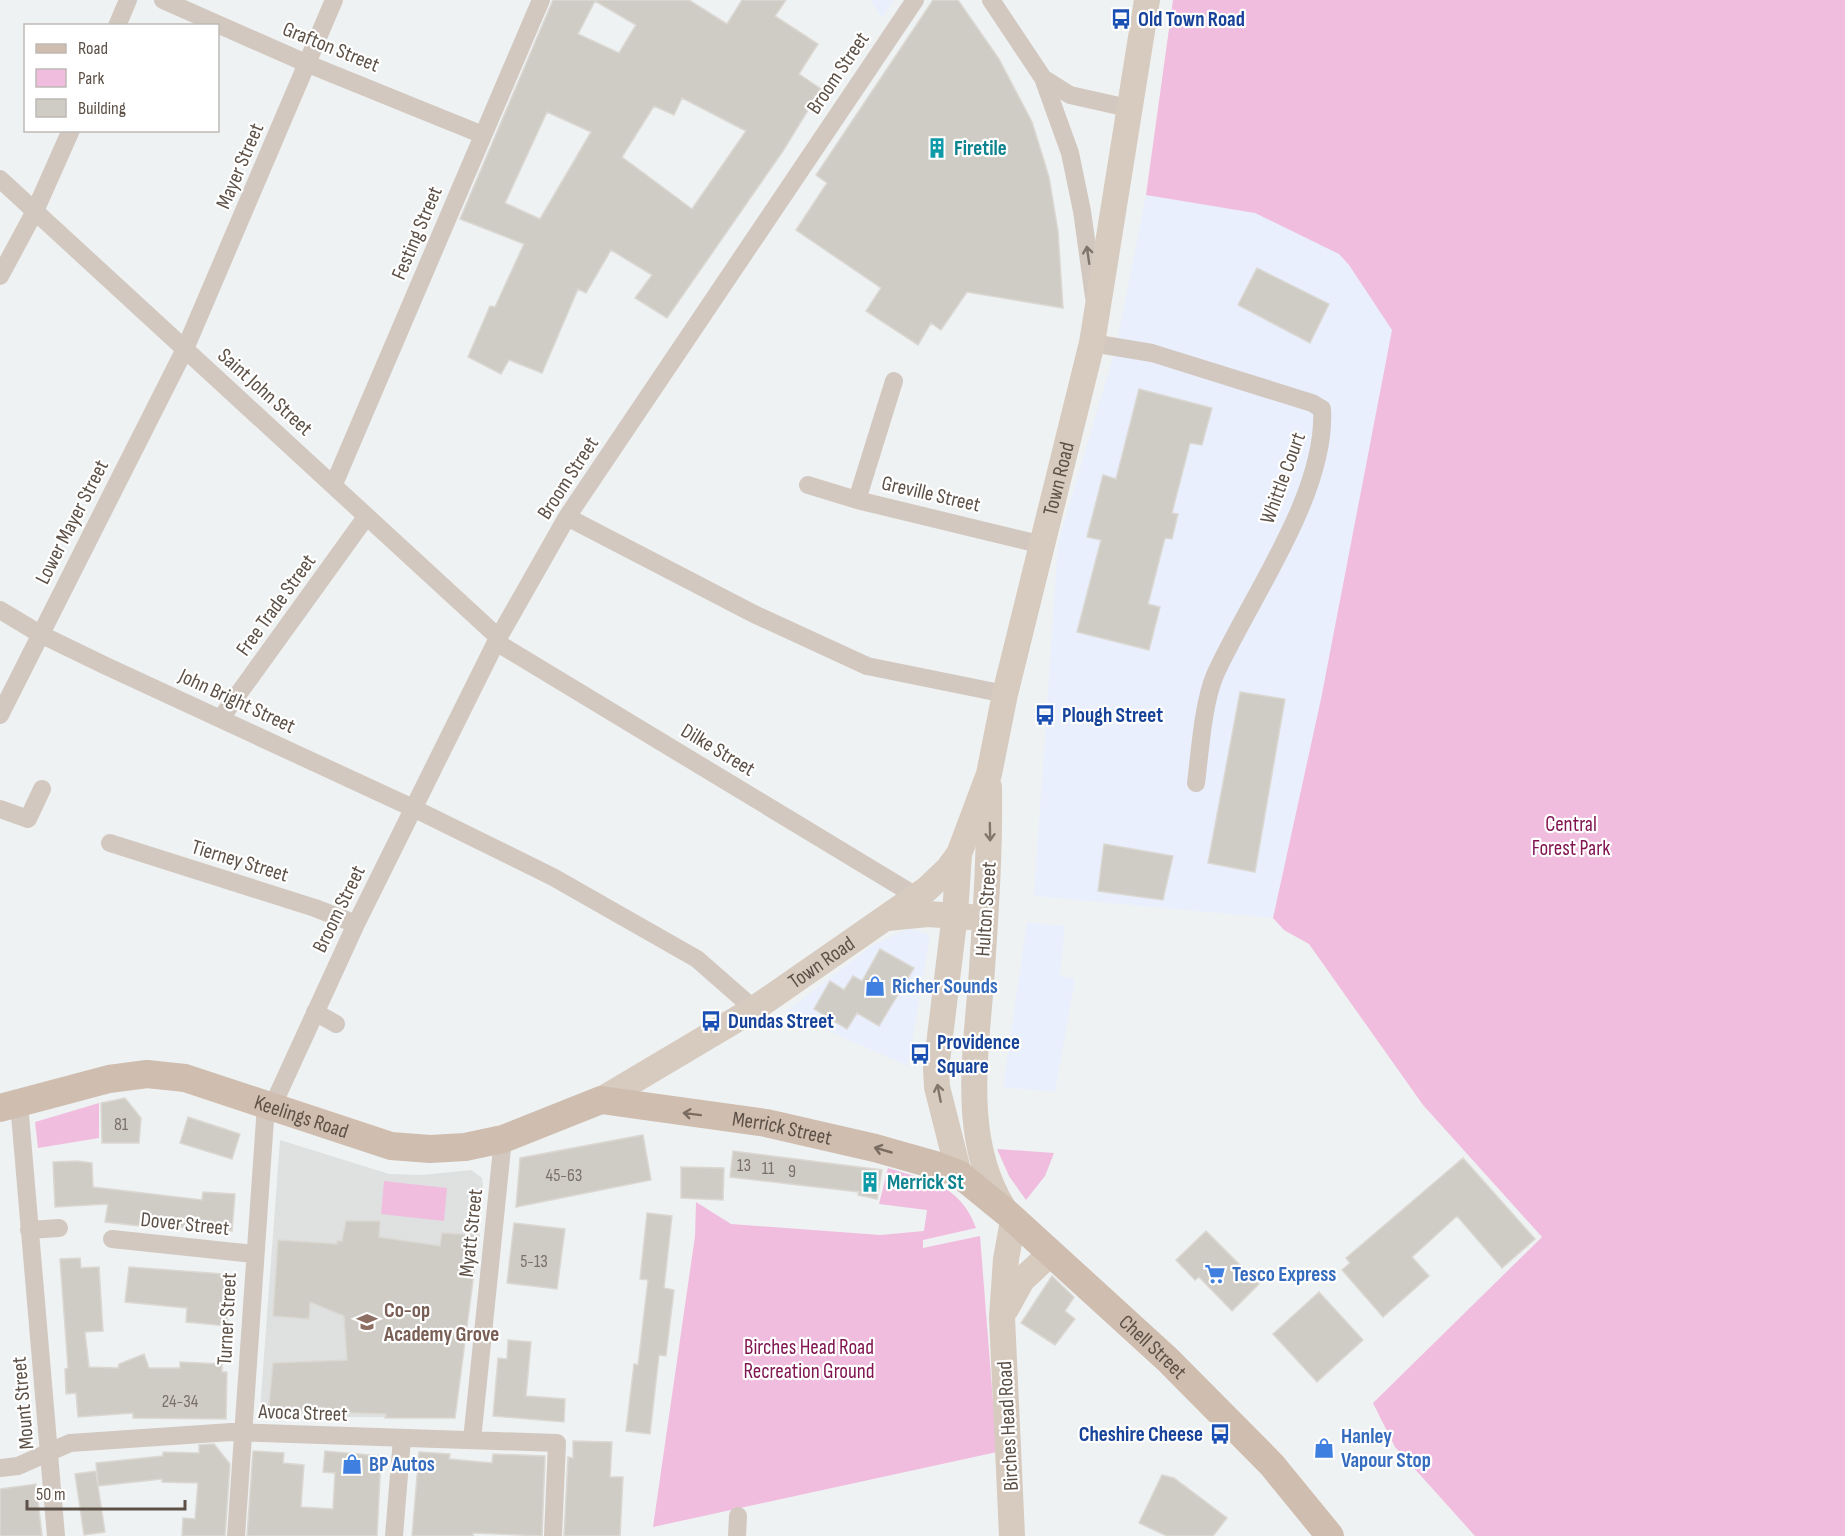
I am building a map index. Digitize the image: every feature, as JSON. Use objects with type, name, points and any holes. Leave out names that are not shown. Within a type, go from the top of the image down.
[{"type":"main road","name":"Town Road","points":[[601,1100],[754,1009],[916,896],[948,869],[959,854],[989,774],[1005,694],[1092,343],[1147,0]]},
{"type":"main road","name":"Hulton Street","points":[[989,774],[990,852],[975,1115],[984,1168],[1010,1217]]},
{"type":"main road","name":"Hulton Street","points":[[947,1163],[936,1069],[955,914],[959,854]]},
{"type":"main road","points":[[886,918],[955,914],[985,920]]},
{"type":"main road","name":"Keelings Road","points":[[9,1106],[109,1079],[147,1074],[185,1078],[392,1146],[430,1149],[453,1148],[503,1139],[601,1100]]},
{"type":"main road","name":"Merrick Street","points":[[601,1100],[766,1123],[947,1163]]},
{"type":"main road","name":"Hulton Street","points":[[947,1163],[965,1137],[975,1115]]},
{"type":"main road","name":"Chell Street","points":[[947,1163],[1010,1217],[1190,1382],[1272,1465],[1330,1536]]},
{"type":"main road","name":"Birches Head Road","points":[[1010,1217],[1002,1317],[1012,1536]]},
{"type":"main road","points":[[1002,1317],[1022,1280],[1050,1254]]},
{"type":"street","points":[[118,24],[128,0]]},
{"type":"street","name":"Grafton Street","points":[[163,0],[217,24]]},
{"type":"street","name":"Mayer Street","points":[[185,349],[334,0]]},
{"type":"street","name":"Festing Street","points":[[334,484],[540,0]]},
{"type":"street","name":"Broom Street","points":[[269,1106],[294,1058],[356,924],[497,640],[567,517],[915,0]]},
{"type":"street","points":[[991,0],[1043,78],[1070,153],[1082,211],[1096,313]]},
{"type":"street","name":"Grafton Street","points":[[219,25],[308,64],[483,135]]},
{"type":"street","points":[[1043,78],[1070,95],[1128,108]]},
{"type":"street","points":[[2,272],[35,211],[70,132]]},
{"type":"street","name":"Saint John Street","points":[[0,179],[334,484],[497,640]]},
{"type":"street","name":"Whittle Court","points":[[1092,343],[1152,353],[1312,403],[1322,409],[1323,432],[1302,504],[1250,611],[1215,676],[1202,735],[1196,783]]},
{"type":"street","name":"Lower Mayer Street","points":[[0,716],[185,349]]},
{"type":"street","points":[[857,500],[894,381]]},
{"type":"street","name":"Greville Street","points":[[808,485],[857,500],[1043,544]]},
{"type":"street","name":"Free Trade Street","points":[[221,718],[366,517]]},
{"type":"street","points":[[567,517],[754,614],[867,666],[1005,694]]},
{"type":"street","name":"John Bright Street","points":[[0,610],[40,634],[106,666],[415,809]]},
{"type":"street","name":"Dilke Street","points":[[497,640],[916,896]]},
{"type":"street","points":[[0,809],[28,819],[42,789]]},
{"type":"street","points":[[415,809],[553,878],[697,959],[754,1009]]},
{"type":"street","name":"Tierney Street","points":[[110,843],[315,908],[356,924]]},
{"type":"street","points":[[315,1012],[336,1024]]},
{"type":"street","name":"Mount Street","points":[[9,1106],[28,1208],[51,1452],[49,1466],[56,1536]]},
{"type":"street","name":"Turner Street","points":[[236,1536],[254,1254],[269,1106]]},
{"type":"street","name":"Myatt Street","points":[[472,1440],[503,1139]]},
{"type":"street","points":[[29,1230],[59,1228]]},
{"type":"street","name":"Dover Street","points":[[112,1239],[254,1254]]},
{"type":"street","name":"Avoca Street","points":[[0,1468],[18,1466],[70,1443],[244,1434],[557,1443],[552,1536]]},
{"type":"street","points":[[394,1536],[402,1438]]},
{"type":"street","points":[[737,1536],[738,1516]]},
{"type":"shaded area","points":[[870,0],[894,0],[882,18]]},
{"type":"shaded area","points":[[1146,195],[1255,213],[1335,250],[1349,265],[1392,330],[1321,699],[1273,918],[1034,896],[1058,543],[1116,347]]},
{"type":"shaded area","points":[[1027,922],[1065,926],[1060,976],[1075,979],[1055,1092],[1003,1087]]},
{"type":"shaded area","points":[[909,928],[930,935],[908,1066],[785,1012],[873,945]]},
{"type":"shaded area","name":"Co-op Academy Grove","points":[[280,1140],[389,1174],[422,1175],[471,1170],[482,1178],[479,1235],[455,1418],[268,1416],[260,1410]]},
{"type":"green space","name":"Central Forest Park","points":[[1173,0],[1845,0],[1845,1536],[1475,1536],[1395,1447],[1373,1403],[1542,1237],[1423,1105],[1309,944],[1284,930],[1273,918],[1321,699],[1392,330],[1349,265],[1339,254],[1255,213],[1146,195]]},
{"type":"green space","points":[[99,1103],[99,1138],[38,1148],[35,1122]]},
{"type":"green space","points":[[997,1149],[1054,1153],[1045,1176],[1026,1200],[1009,1176]]},
{"type":"green space","name":"Birches Head Road Recreation Ground","points":[[888,1168],[929,1181],[952,1193],[969,1213],[976,1228],[923,1240],[923,1248],[980,1236],[997,1452],[653,1527],[695,1236],[696,1202],[731,1224],[880,1235],[924,1231],[927,1210],[879,1204]]},
{"type":"green space","points":[[384,1181],[447,1188],[444,1221],[381,1214]]},
{"type":"building","points":[[553,0],[689,0],[727,24],[742,0],[786,0],[775,16],[818,44],[799,74],[821,89],[783,151],[667,318],[635,298],[652,275],[611,250],[586,293],[578,289],[542,373],[509,360],[501,374],[468,357],[490,306],[495,307],[524,244],[460,219]],"holes":[[[595,1],[636,25],[619,53],[578,34]],[[682,98],[746,131],[692,209],[622,157],[654,106],[674,115]],[[547,112],[591,132],[540,219],[505,203]]]},
{"type":"building","name":"Firetile","points":[[933,0],[958,0],[999,59],[1032,122],[1049,177],[1058,231],[1063,308],[967,292],[941,330],[931,323],[918,345],[866,311],[881,288],[796,230],[827,183],[816,175]]},
{"type":"building","points":[[1257,268],[1329,304],[1310,343],[1238,305]]},
{"type":"building","points":[[1139,389],[1212,408],[1202,445],[1190,443],[1172,513],[1178,514],[1172,539],[1165,538],[1148,604],[1160,607],[1149,650],[1077,632],[1101,540],[1087,537],[1103,475],[1116,479]]},
{"type":"building","points":[[1240,692],[1285,699],[1255,872],[1208,863]]},
{"type":"building","points":[[1104,844],[1173,856],[1163,900],[1098,891]]},
{"type":"building","name":"Richer Sounds","points":[[880,949],[914,968],[879,1026],[857,1013],[847,1029],[814,1009],[830,981],[844,990],[853,976],[862,981]]},
{"type":"building","points":[[125,1098],[141,1118],[139,1143],[102,1143],[101,1103]]},
{"type":"building","points":[[188,1117],[240,1134],[232,1159],[180,1143]]},
{"type":"building","points":[[643,1135],[651,1180],[516,1207],[520,1158]]},
{"type":"building","points":[[733,1151],[882,1170],[877,1199],[858,1195],[859,1192],[730,1177]]},
{"type":"building","points":[[1463,1158],[1535,1239],[1502,1268],[1457,1216],[1412,1257],[1429,1276],[1383,1317],[1342,1270],[1350,1263],[1346,1258]]},
{"type":"building","points":[[53,1162],[92,1163],[93,1187],[202,1200],[203,1192],[235,1194],[232,1231],[176,1227],[175,1230],[105,1222],[108,1204],[55,1207]]},
{"type":"building","points":[[681,1167],[724,1168],[723,1200],[681,1198]]},
{"type":"building","points":[[647,1213],[672,1216],[664,1288],[674,1290],[666,1356],[659,1355],[650,1434],[626,1431],[634,1364],[638,1365],[648,1280],[640,1279]]},
{"type":"building","name":"Co-op Academy Grove","points":[[346,1221],[380,1221],[379,1237],[440,1246],[442,1233],[479,1235],[455,1418],[385,1418],[386,1414],[298,1411],[296,1417],[268,1416],[273,1363],[347,1360],[344,1316],[310,1302],[309,1319],[273,1316],[278,1240],[337,1244],[337,1241],[342,1241]]},
{"type":"building","points":[[514,1223],[565,1229],[557,1289],[507,1283]]},
{"type":"building","name":"Tesco Express","points":[[1206,1231],[1259,1284],[1232,1311],[1199,1277],[1195,1280],[1176,1260]]},
{"type":"building","points":[[80,1258],[81,1268],[99,1267],[103,1331],[85,1332],[89,1367],[118,1368],[119,1364],[144,1354],[149,1368],[180,1368],[180,1362],[222,1364],[222,1372],[227,1372],[226,1419],[133,1418],[133,1413],[78,1417],[76,1393],[66,1394],[65,1369],[68,1368],[60,1259]]},
{"type":"building","points":[[129,1267],[237,1275],[234,1306],[229,1305],[227,1326],[186,1322],[187,1308],[125,1302]]},
{"type":"building","points":[[1052,1276],[1074,1297],[1065,1311],[1075,1319],[1055,1345],[1021,1323]]},
{"type":"building","points":[[1319,1292],[1363,1340],[1317,1382],[1273,1334]]},
{"type":"building","points":[[508,1340],[531,1342],[526,1396],[565,1399],[564,1422],[493,1416],[498,1358],[507,1359]]},
{"type":"building","points":[[573,1441],[612,1442],[610,1477],[623,1477],[620,1536],[564,1536],[568,1457],[573,1458]]},
{"type":"building","points":[[214,1444],[230,1464],[225,1536],[182,1536],[183,1518],[195,1519],[198,1483],[162,1482],[162,1479],[98,1486],[105,1532],[84,1535],[75,1474],[96,1471],[98,1485],[96,1463],[163,1456],[163,1452],[199,1453],[199,1445]]},
{"type":"building","points":[[253,1451],[284,1453],[283,1463],[304,1465],[301,1507],[333,1509],[335,1473],[323,1472],[325,1451],[381,1456],[377,1536],[247,1536]]},
{"type":"building","points":[[419,1452],[450,1454],[449,1459],[492,1463],[493,1454],[545,1456],[542,1536],[473,1533],[473,1536],[412,1536]]},
{"type":"building","points":[[1162,1475],[1174,1478],[1227,1518],[1213,1536],[1167,1536],[1139,1523]]},
{"type":"building","points":[[36,1484],[42,1536],[0,1536],[0,1489]]},
{"type":"place","name":"Old Town Road","points":[[1121,19]]},
{"type":"place","name":"Firetile","points":[[937,148]]},
{"type":"place","name":"Plough Street","points":[[1045,715]]},
{"type":"place","name":"Richer Sounds","points":[[875,986]]},
{"type":"place","name":"Dundas Street","points":[[711,1021]]},
{"type":"place","name":"Providence Square","points":[[920,1054]]},
{"type":"place","name":"Merrick St","points":[[870,1182]]},
{"type":"place","name":"Tesco Express","points":[[1215,1274]]},
{"type":"place","name":"Co-op Academy Grove","points":[[367,1322]]},
{"type":"place","name":"Cheshire Cheese","points":[[1220,1434]]},
{"type":"place","name":"Hanley Vapour Stop","points":[[1324,1448]]},
{"type":"place","name":"BP Autos","points":[[352,1464]]}]
